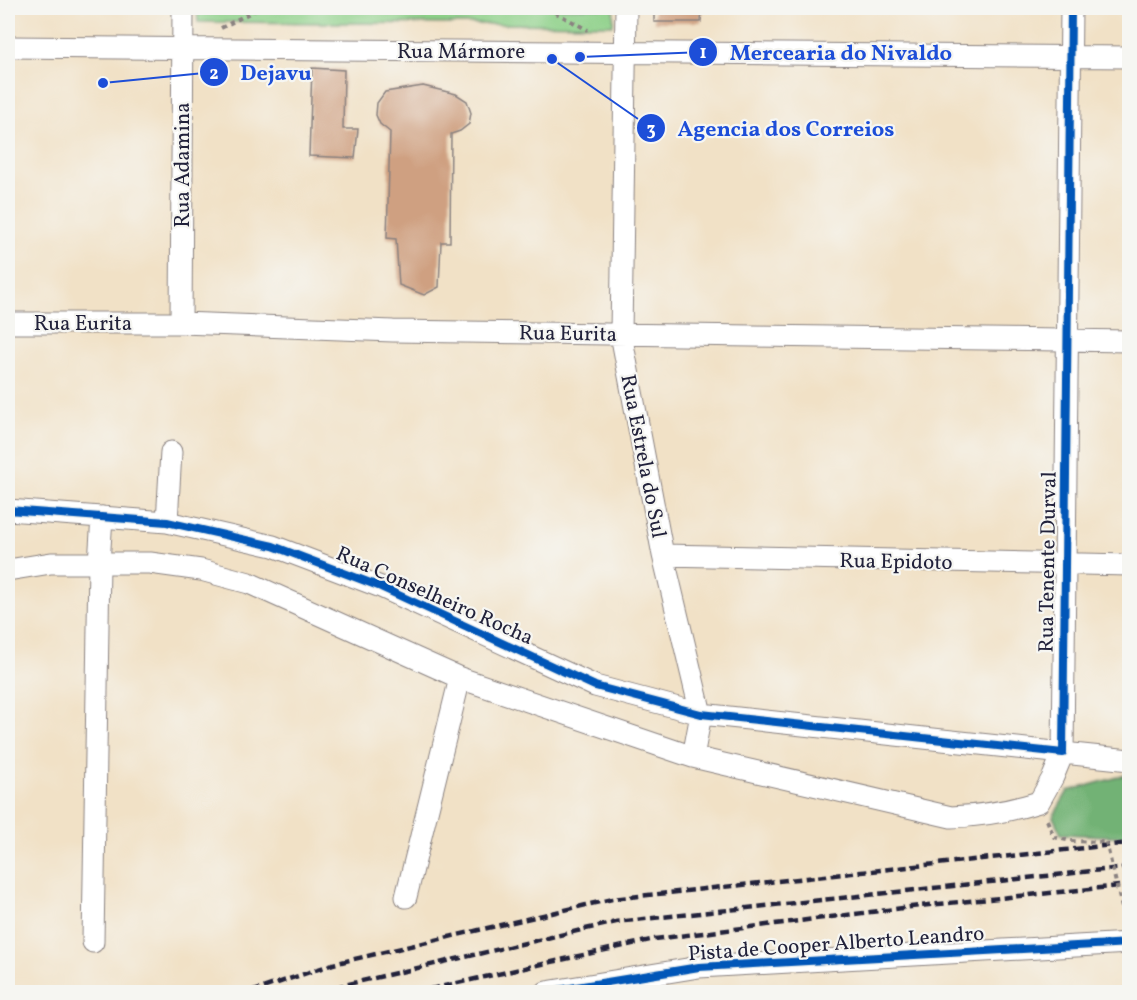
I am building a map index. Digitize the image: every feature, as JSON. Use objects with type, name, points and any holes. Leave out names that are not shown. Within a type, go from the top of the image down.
[{"type":"street","name":"Rua Adamina","points":[[181,323],[183,8]]},
{"type":"street","name":"Rua Estrela do Sul","points":[[626,8],[621,334],[663,555],[701,714],[693,757]]},
{"type":"street","name":"Rua Tenente Durval","points":[[1063,753],[1071,8]]},
{"type":"street","name":"Rua Mármore","points":[[8,47],[1130,57]]},
{"type":"street","name":"Rua Eurita","points":[[8,323],[181,323],[393,331],[1130,341]]},
{"type":"street","points":[[167,522],[171,452]]},
{"type":"street","name":"Rua Conselheiro Rocha","points":[[8,510],[167,522],[273,546],[381,587],[595,686],[701,714]]},
{"type":"street","points":[[93,942],[99,563],[102,517]]},
{"type":"street","name":"Rua Epidoto","points":[[663,555],[1130,565]]},
{"type":"street","points":[[8,570],[51,563],[150,563],[201,570],[249,583],[460,678],[693,757],[951,817],[980,816],[1039,802],[1063,753]]},
{"type":"street","points":[[406,897],[460,678]]},
{"type":"street","points":[[701,714],[1130,760]]},
{"type":"street","name":"Pista de Cooper Alberto Leandro","points":[[546,993],[699,967],[1130,943]]},
{"type":"path","points":[[1039,802],[1054,837],[1071,841],[1106,842],[1127,920]]},
{"type":"green space","points":[[197,8],[614,8],[613,25],[198,22]]},
{"type":"green space","points":[[1129,774],[1129,837],[1061,834],[1053,817],[1068,791]]},
{"type":"building","points":[[654,8],[702,8],[701,22],[654,22]]},
{"type":"building","points":[[312,68],[344,70],[343,129],[358,129],[355,158],[309,156]]},
{"type":"building","points":[[423,86],[456,94],[467,101],[471,113],[469,124],[451,134],[450,242],[441,242],[439,287],[424,295],[399,285],[396,239],[387,238],[390,132],[380,124],[376,115],[377,103],[385,92]]},
{"type":"railway","points":[[251,992],[333,964],[612,899],[1130,843]]},
{"type":"railway","points":[[322,992],[616,922],[1130,867]]},
{"type":"railway","points":[[417,992],[655,939],[919,906],[1130,885]]},
{"type":"cycle path","points":[[8,510],[167,522],[273,546],[381,587],[595,686],[701,714],[1063,753],[1071,8]]},
{"type":"cycle path","points":[[546,992],[699,967],[1130,943]]},
{"type":"place","name":"Mercearia do Nivaldo","points":[[580,57]]},
{"type":"place","name":"Agencia dos Correios","points":[[552,59]]},
{"type":"place","name":"Dejavu","points":[[103,83]]}]
